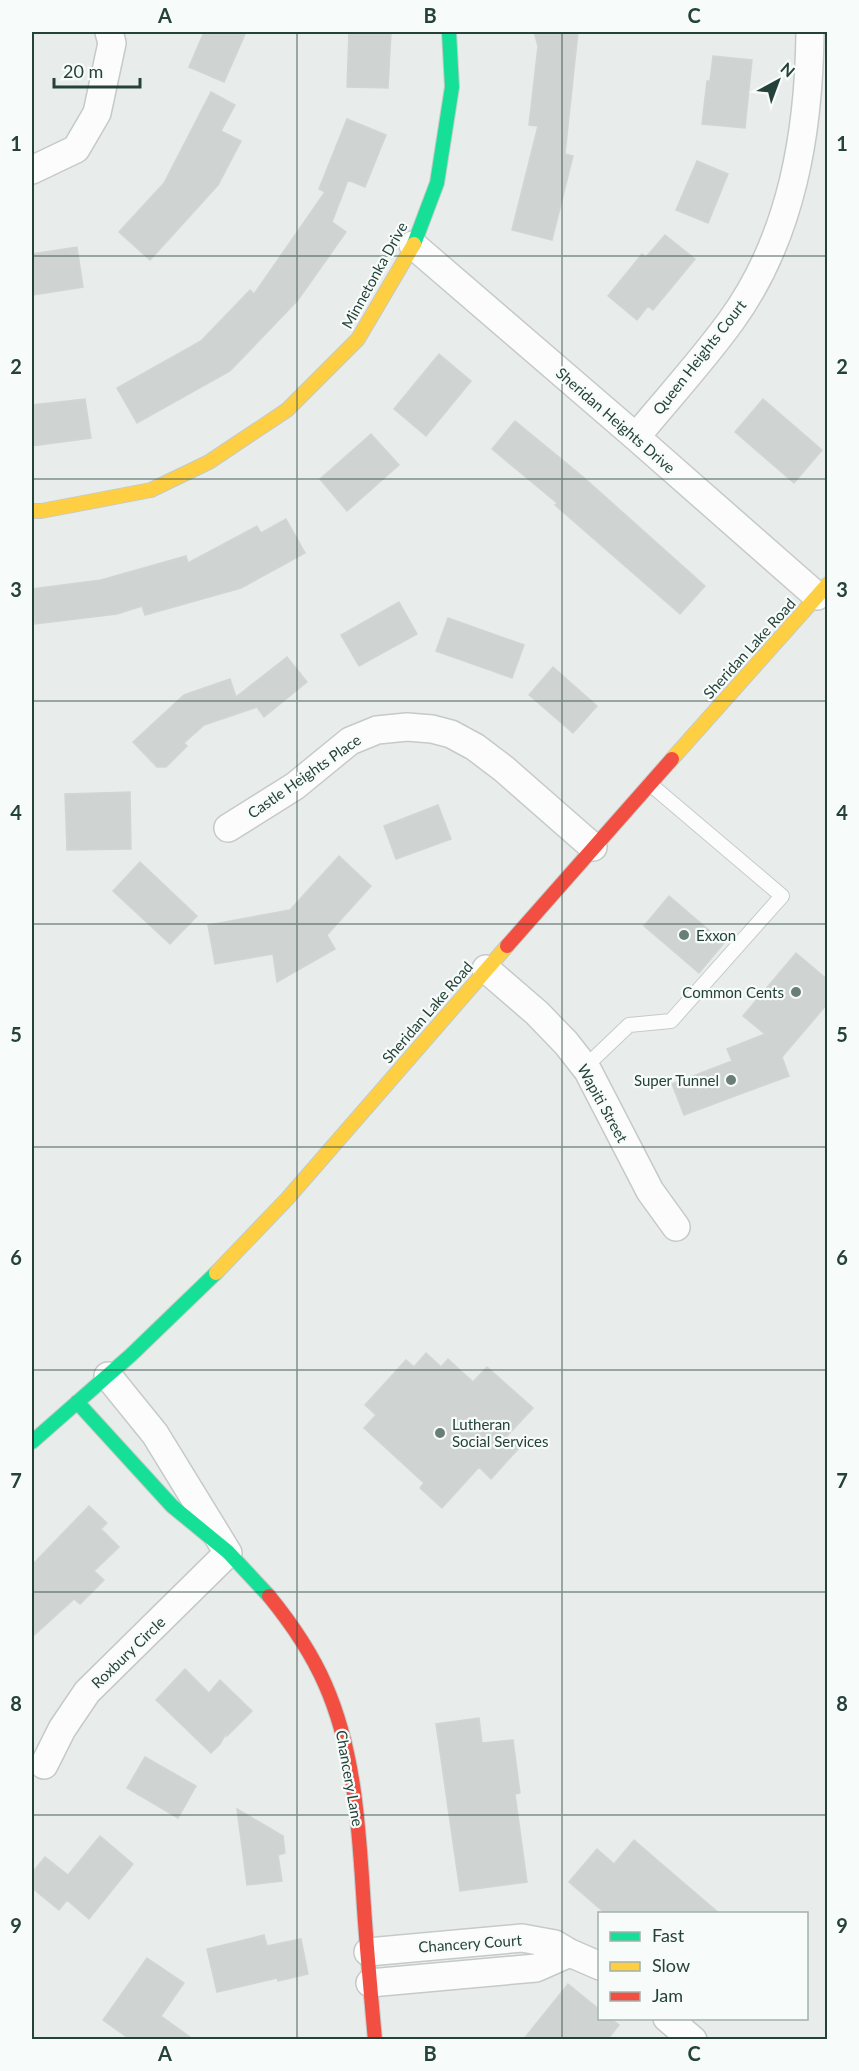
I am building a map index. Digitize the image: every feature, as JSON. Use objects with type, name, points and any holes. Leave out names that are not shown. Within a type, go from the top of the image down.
[{"type":"street","points":[[32,170],[76,149],[97,112],[112,43],[109,32]]},
{"type":"street","name":"Minnetonka Drive","points":[[32,511],[151,490],[209,462],[287,410],[358,339],[413,245],[437,183],[452,87],[449,32]]},
{"type":"street","name":"Queen Heights Court","points":[[636,437],[732,320],[765,264],[789,199],[798,159],[806,115],[810,32]]},
{"type":"street","name":"Sheridan Heights Drive","points":[[413,245],[636,437],[822,590]]},
{"type":"street","name":"Sheridan Lake Road","points":[[32,1442],[108,1376],[252,1236],[343,1136],[593,847],[822,590]]},
{"type":"street","name":"Castle Heights Place","points":[[228,828],[295,786],[333,753],[362,735],[388,728],[432,729],[451,734],[475,747],[504,768],[593,847]]},
{"type":"street","name":"Wapiti Street","points":[[486,969],[537,1013],[585,1067],[650,1191],[676,1227]]},
{"type":"street","name":"Chancery Lane","points":[[108,1376],[155,1434],[228,1552],[292,1625],[314,1660],[331,1694],[344,1733],[352,1774],[375,2040]]},
{"type":"street","name":"Chancery Lane","points":[[77,1402],[173,1506],[196,1528],[228,1552]]},
{"type":"street","name":"Roxbury Circle","points":[[44,1765],[68,1719],[87,1692],[228,1552]]},
{"type":"street","name":"Chancery Court","points":[[368,1952],[522,1938],[555,1944],[598,1965]]},
{"type":"street","name":"Chancery Court","points":[[370,1983],[536,1968],[570,1953]]},
{"type":"street","points":[[668,2020],[693,2040]]},
{"type":"lane","points":[[585,1067],[629,1025],[671,1021],[783,896],[650,784]]},
{"type":"building","points":[[204,32],[246,32],[224,82],[189,67]]},
{"type":"building","points":[[349,32],[391,32],[388,88],[347,87]]},
{"type":"building","points":[[534,32],[578,32],[565,154],[573,156],[552,240],[512,230],[538,126],[529,125],[538,46]]},
{"type":"building","points":[[713,56],[752,60],[745,128],[702,124],[707,81],[710,81]]},
{"type":"building","points":[[211,92],[235,105],[221,131],[241,141],[218,185],[150,260],[119,232],[164,183]]},
{"type":"building","points":[[347,119],[386,135],[365,187],[348,180],[332,222],[346,232],[298,300],[230,371],[137,423],[117,388],[201,341],[250,290],[254,294],[325,192],[319,189]]},
{"type":"building","points":[[697,161],[728,174],[708,223],[676,210]]},
{"type":"building","points":[[665,235],[695,259],[653,310],[648,306],[637,320],[608,296],[642,254],[646,257]]},
{"type":"building","points":[[77,247],[83,287],[32,295],[32,254]]},
{"type":"building","points":[[439,354],[471,381],[426,436],[394,409]]},
{"type":"building","points":[[85,399],[91,438],[32,446],[32,405]]},
{"type":"building","points":[[763,399],[822,450],[794,483],[735,432]]},
{"type":"building","points":[[515,421],[582,476],[705,586],[680,614],[555,505],[557,503],[492,449]]},
{"type":"building","points":[[371,434],[399,465],[347,511],[320,479]]},
{"type":"building","points":[[286,519],[305,553],[241,588],[145,615],[142,606],[117,614],[35,624],[32,589],[101,580],[186,556],[188,563],[257,526],[261,533]]},
{"type":"building","points":[[399,602],[417,634],[359,666],[341,635]]},
{"type":"building","points":[[448,618],[524,645],[512,678],[436,651]]},
{"type":"building","points":[[287,657],[307,682],[264,717],[257,707],[204,725],[184,743],[187,746],[166,767],[157,767],[133,742],[184,695],[230,679],[236,697]]},
{"type":"building","points":[[553,667],[597,706],[573,733],[529,695]]},
{"type":"building","points":[[130,792],[131,849],[67,850],[65,794]]},
{"type":"building","points":[[438,805],[451,839],[396,859],[384,826]]},
{"type":"building","points":[[339,856],[371,886],[327,935],[335,949],[277,982],[273,954],[215,964],[208,925],[290,910]]},
{"type":"building","points":[[140,862],[197,916],[170,944],[113,891]]},
{"type":"building","name":"Exxon","points":[[669,896],[724,943],[699,973],[644,926]]},
{"type":"building","points":[[796,953],[828,980],[828,1003],[782,1057],[789,1076],[684,1115],[672,1084],[732,1061],[727,1049],[765,1034],[743,1016]]},
{"type":"building","name":"Lutheran Social Services","points":[[426,1353],[441,1367],[448,1359],[473,1382],[487,1367],[533,1408],[506,1437],[519,1448],[491,1479],[479,1467],[442,1508],[420,1488],[424,1483],[364,1428],[376,1415],[365,1405],[406,1360],[414,1367]]},
{"type":"building","points":[[89,1506],[107,1523],[101,1529],[119,1547],[94,1571],[104,1580],[80,1604],[74,1599],[32,1637],[32,1565]]},
{"type":"building","points":[[185,1669],[209,1693],[220,1680],[252,1711],[227,1736],[227,1732],[211,1753],[156,1700]]},
{"type":"building","points":[[479,1718],[482,1743],[513,1740],[520,1793],[515,1794],[527,1882],[460,1891],[436,1724]]},
{"type":"building","points":[[145,1757],[196,1786],[178,1818],[127,1788]]},
{"type":"building","points":[[237,1809],[283,1836],[285,1853],[278,1855],[282,1881],[247,1885]]},
{"type":"building","points":[[100,1836],[133,1864],[89,1919],[67,1900],[59,1910],[32,1888],[32,1873],[45,1857],[68,1875]]},
{"type":"building","points":[[634,1840],[718,1912],[604,1912],[569,1882],[597,1849],[614,1864]]},
{"type":"building","points":[[264,1935],[267,1946],[301,1939],[308,1974],[278,1981],[277,1978],[217,1992],[207,1949]]},
{"type":"building","points":[[147,1958],[184,1983],[161,2016],[194,2040],[131,2040],[103,2020]]},
{"type":"building","points":[[568,1984],[598,2008],[598,2020],[612,2020],[619,2025],[607,2040],[523,2040]]},
{"type":"traffic: fast","points":[[414,244],[437,183],[452,87],[449,32]]},
{"type":"traffic: fast","points":[[32,1442],[131,1355],[216,1273]]},
{"type":"traffic: fast","points":[[77,1402],[172,1506],[228,1552],[269,1596]]},
{"type":"traffic: slow","points":[[32,511],[151,490],[209,462],[287,410],[358,339],[414,244]]},
{"type":"traffic: slow","points":[[672,759],[828,584]]},
{"type":"traffic: slow","points":[[216,1273],[287,1199],[507,946]]},
{"type":"traffic: jam","points":[[507,946],[672,759]]},
{"type":"traffic: jam","points":[[269,1596],[293,1627],[325,1684],[350,1766],[358,1823],[375,2040]]},
{"type":"place","name":"Exxon","points":[[684,935]]},
{"type":"place","name":"Common Cents","points":[[796,992]]},
{"type":"place","name":"Super Tunnel","points":[[731,1080]]},
{"type":"place","name":"Lutheran Social Services","points":[[440,1433]]}]
